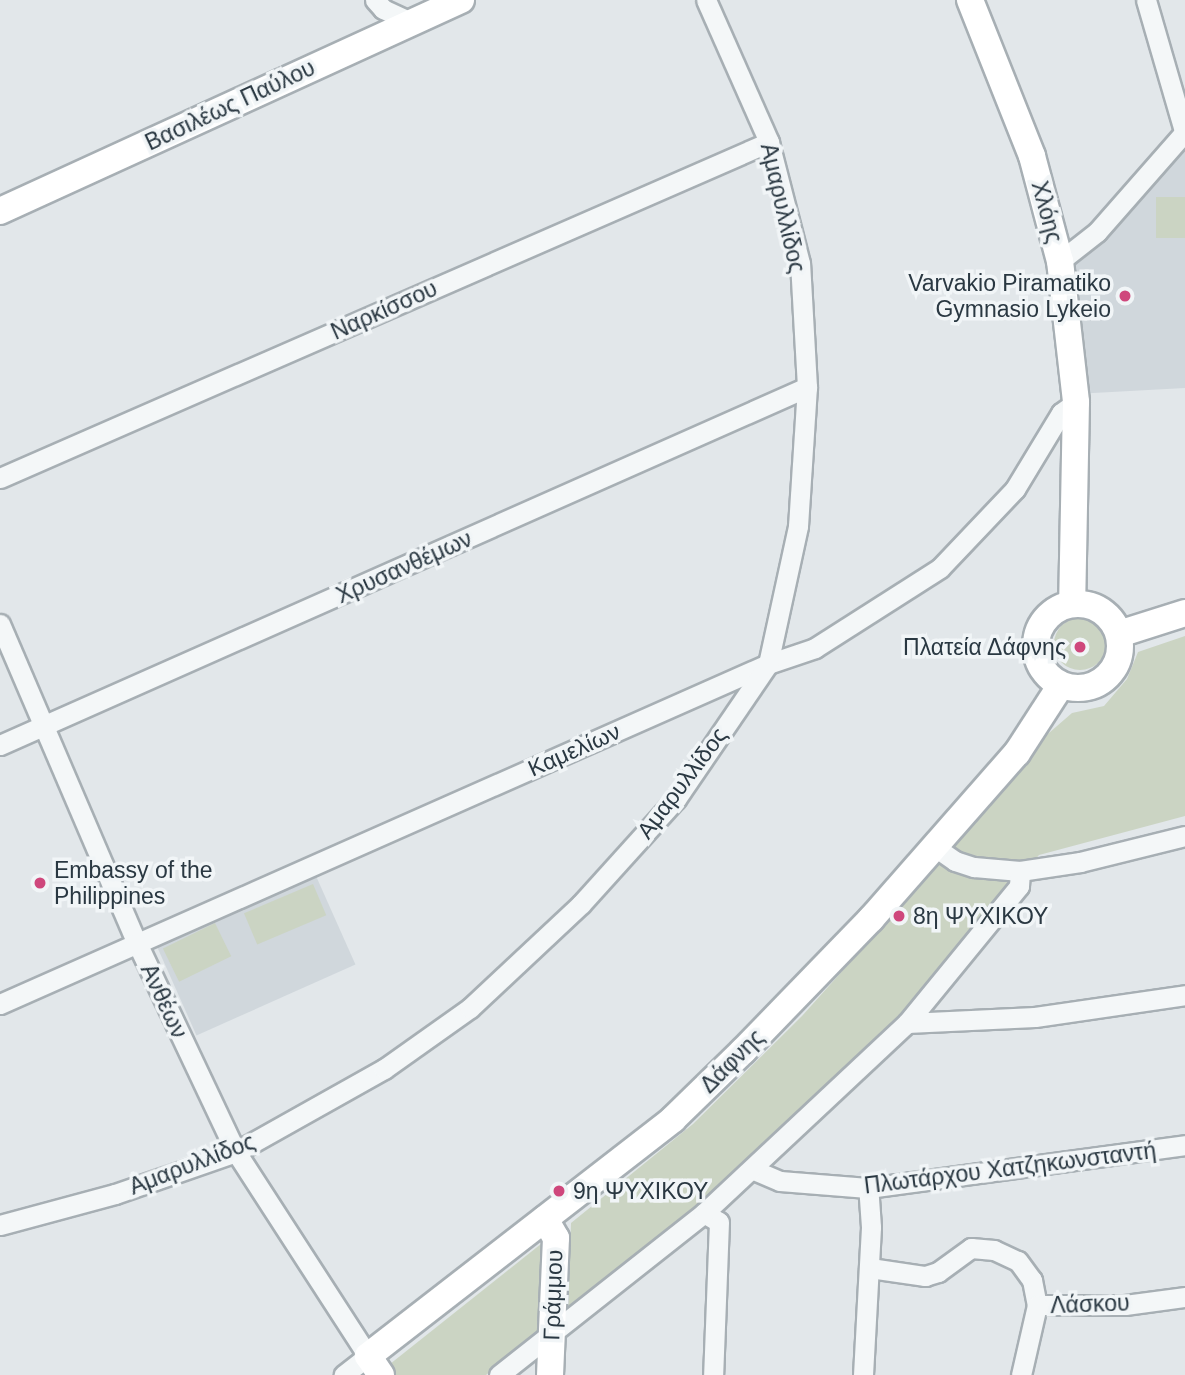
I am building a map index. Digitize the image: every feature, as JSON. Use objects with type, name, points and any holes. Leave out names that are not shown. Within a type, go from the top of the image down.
[{"type":"main road","name":"Βασιλέως Παύλου","points":[[0,211],[380,15],[411,22],[461,0]]},
{"type":"main road","name":"Χλόης","points":[[970,0],[1032,156],[1060,261],[1076,402],[1072,603]]},
{"type":"main road","points":[[1072,603],[1101,610],[1119,634],[1118,661],[1100,682],[1087,687],[1061,685],[1040,666],[1035,640],[1047,615],[1072,603]]},
{"type":"main road","points":[[1119,634],[1185,612]]},
{"type":"main road","name":"Δάφνης","points":[[375,1365],[545,1219],[673,1119],[871,919],[1017,753],[1061,685]]},
{"type":"main road","name":"Γράμμου","points":[[545,1219],[556,1238],[550,1375]]},
{"type":"street","name":"Αμαρυλλίδος","points":[[0,1225],[115,1194],[236,1152],[384,1069],[470,1008],[582,904],[676,799],[768,664],[798,526],[807,387],[800,263],[769,142],[706,0]]},
{"type":"street","points":[[1060,261],[1097,232],[1184,133],[1146,0]]},
{"type":"street","name":"Ναρκίσσου","points":[[0,478],[769,142]]},
{"type":"street","name":"Χρυσανθέμων","points":[[0,745],[807,387]]},
{"type":"street","name":"Καμελίων","points":[[0,1004],[768,664],[815,648],[940,568],[1015,489],[1061,413],[1076,402]]},
{"type":"street","name":"Ανθέων","points":[[0,624],[137,943],[236,1152],[375,1365]]},
{"type":"street","points":[[935,847],[964,864],[1020,871],[1080,862],[1185,836]]},
{"type":"street","points":[[499,1375],[704,1213],[754,1170],[907,1023],[1019,886],[1020,871]]},
{"type":"street","points":[[907,1023],[1035,1017],[1185,995]]},
{"type":"street","name":"Πλωτάρχου Χατζηκωνσταντή","points":[[754,1170],[780,1181],[868,1188],[1185,1145]]},
{"type":"street","points":[[863,1375],[870,1268],[868,1188]]},
{"type":"street","points":[[704,1213],[719,1222],[713,1375]]},
{"type":"street","name":"Λάσκου","points":[[870,1268],[925,1276],[938,1272],[971,1248],[994,1250],[1018,1261],[1032,1280],[1037,1306],[1125,1304],[1185,1297]]},
{"type":"street","points":[[1021,1375],[1037,1306]]},
{"type":"street","name":"Δάφνης","points":[[344,1375],[375,1365]]},
{"type":"shaded area","name":"Varvakio Piramatiko Gymnasio Lykeio","points":[[1185,139],[1185,388],[1075,394],[1061,264]]},
{"type":"shaded area","points":[[316,876],[355,965],[196,1035],[157,947]]},
{"type":"green space","points":[[1156,197],[1185,197],[1185,238],[1156,238]]},
{"type":"green space","points":[[1080,618],[1090,620],[1098,626],[1104,634],[1104,654],[1098,662],[1090,668],[1080,670],[1070,668],[1062,662],[1056,654],[1054,644],[1056,634],[1062,626],[1070,620]]},
{"type":"green space","points":[[1185,636],[1185,816],[1039,855],[897,1021],[802,1113],[667,1234],[568,1308],[571,1223],[693,1124],[802,1016],[931,872],[1042,739],[1072,713],[1104,706],[1127,679],[1138,652]]},
{"type":"green space","points":[[313,884],[326,915],[257,945],[244,913]]},
{"type":"green space","points":[[215,923],[231,956],[179,982],[163,948]]},
{"type":"green space","points":[[546,1240],[546,1327],[486,1375],[390,1375],[385,1368]]},
{"type":"place","name":"Varvakio Piramatiko Gymnasio Lykeio","points":[[1125,296]]},
{"type":"place","name":"Πλατεία Δάφνης","points":[[1080,647]]},
{"type":"place","name":"Embassy of the Philippines","points":[[40,883]]},
{"type":"place","name":"8η ΨΥΧΙΚΟΥ","points":[[899,916]]},
{"type":"place","name":"9η ΨΥΧΙΚΟΥ","points":[[559,1191]]}]
